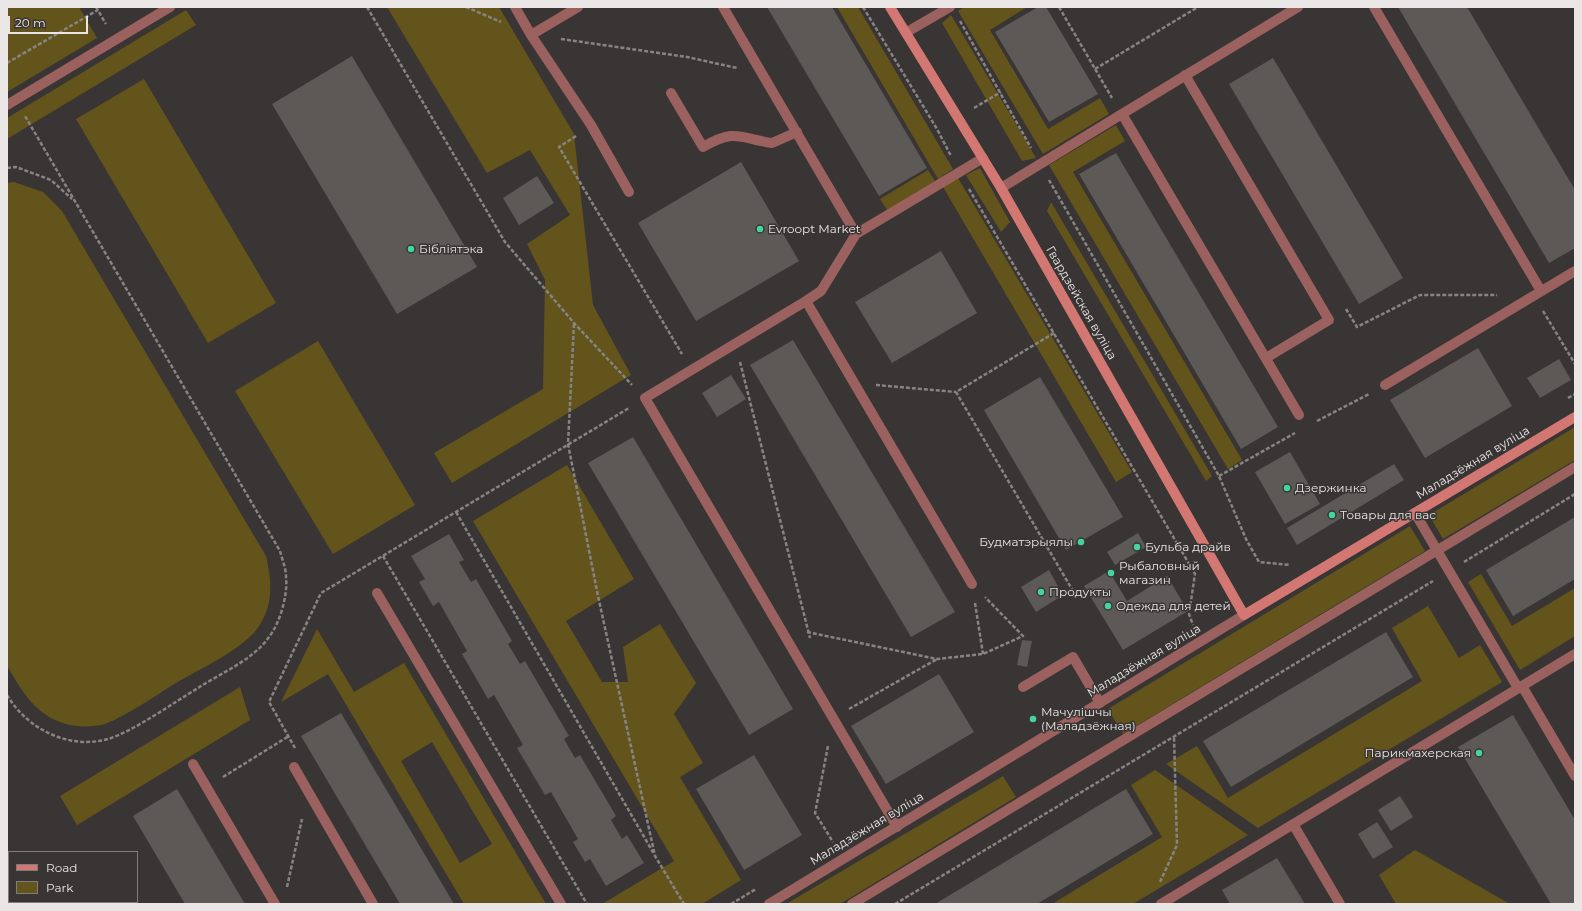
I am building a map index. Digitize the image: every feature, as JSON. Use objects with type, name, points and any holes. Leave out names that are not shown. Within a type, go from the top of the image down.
[{"type":"street","points":[[12,102],[170,7]]},
{"type":"street","points":[[515,7],[591,126],[629,192]]},
{"type":"street","points":[[532,35],[578,7]]},
{"type":"street","points":[[723,7],[856,234]]},
{"type":"street","name":"Гвардзейская вуліца","points":[[890,7],[907,32],[983,158],[1244,615]]},
{"type":"street","points":[[907,32],[950,7]]},
{"type":"street","points":[[1000,188],[1298,7]]},
{"type":"street","points":[[1374,7],[1538,293]]},
{"type":"street","points":[[1185,75],[1329,320],[1266,358]]},
{"type":"street","points":[[671,93],[703,147],[720,138],[739,134],[772,143],[797,132]]},
{"type":"street","points":[[1122,114],[1299,415]]},
{"type":"street","points":[[897,827],[645,398],[821,291],[856,234],[983,158]]},
{"type":"street","points":[[1385,385],[1575,271]]},
{"type":"street","points":[[806,300],[972,584]]},
{"type":"street","name":"Маладзёжная вуліца","points":[[769,904],[1244,615],[1575,417]]},
{"type":"street","points":[[852,904],[1575,468]]},
{"type":"street","points":[[1415,513],[1575,776]]},
{"type":"street","points":[[377,593],[561,904]]},
{"type":"street","points":[[1161,904],[1575,654]]},
{"type":"street","points":[[1023,687],[1073,657],[1100,703]]},
{"type":"street","points":[[193,764],[275,904]]},
{"type":"street","points":[[294,767],[373,904]]},
{"type":"street","points":[[1293,824],[1340,904]]},
{"type":"path","points":[[206,787],[289,736],[269,702],[321,594],[645,398],[574,323],[505,242],[367,7]]},
{"type":"path","points":[[466,7],[502,23]]},
{"type":"path","points":[[863,7],[937,130],[959,172],[1195,574],[1189,614]]},
{"type":"path","points":[[1059,7],[1122,114]]},
{"type":"path","points":[[1095,69],[1198,7]]},
{"type":"path","points":[[7,63],[98,10]]},
{"type":"path","points":[[959,20],[1001,92],[1039,164],[1219,476],[1246,538],[1259,562],[1292,566]]},
{"type":"path","points":[[532,35],[687,57],[763,73]]},
{"type":"path","points":[[7,695],[12,704],[32,725],[55,737],[80,742],[108,739],[134,726],[250,656],[270,637],[284,606],[287,578],[280,550],[74,201],[12,102]]},
{"type":"path","points":[[591,126],[559,147],[691,370]]},
{"type":"path","points":[[7,168],[16,167],[51,180],[74,201]]},
{"type":"path","points":[[1345,307],[1357,327],[1420,295],[1538,293],[1575,364]]},
{"type":"path","points":[[574,323],[568,444],[598,596],[655,856]]},
{"type":"path","points":[[854,383],[956,392],[1054,333]]},
{"type":"path","points":[[956,392],[1073,591]]},
{"type":"path","points":[[895,904],[1575,494]]},
{"type":"path","points":[[456,512],[684,904]]},
{"type":"path","points":[[383,556],[587,904]]},
{"type":"path","points":[[972,584],[983,654]]},
{"type":"path","points":[[778,625],[937,659],[983,654],[1023,636],[972,584]]},
{"type":"path","points":[[833,718],[937,659]]},
{"type":"path","points":[[1158,884],[1178,845],[1174,736]]},
{"type":"green space","points":[[7,7],[79,7],[97,38],[7,92]]},
{"type":"green space","points":[[387,7],[499,7],[574,134],[593,305],[631,375],[452,483],[434,453],[543,389],[545,280],[527,244],[570,215],[530,150],[487,173]]},
{"type":"green space","points":[[837,7],[858,7],[953,169],[938,179]]},
{"type":"green space","points":[[964,7],[1027,7],[990,30],[1048,129],[1100,98],[1109,114],[1043,154],[958,11]]},
{"type":"green space","points":[[186,10],[196,25],[7,139],[7,118]]},
{"type":"green space","points":[[951,15],[1036,158],[1022,161],[942,23]]},
{"type":"green space","points":[[144,79],[276,303],[208,343],[76,119]]},
{"type":"green space","points":[[1116,125],[1125,141],[1073,172],[1242,460],[1228,469],[1049,165]]},
{"type":"green space","points":[[980,168],[1010,222],[1001,232],[966,175]]},
{"type":"green space","points":[[928,170],[935,181],[887,210],[880,199]]},
{"type":"green space","points":[[958,178],[1132,472],[1116,482],[943,187]]},
{"type":"green space","points":[[14,182],[43,192],[62,211],[266,556],[270,575],[269,603],[263,620],[250,637],[220,659],[114,720],[100,725],[76,726],[65,724],[51,718],[35,706],[29,699],[7,666],[7,183]]},
{"type":"green space","points":[[1051,202],[1212,476],[1206,481],[1047,211]]},
{"type":"green space","points":[[318,341],[415,505],[333,554],[235,391]]},
{"type":"green space","points":[[1575,427],[1575,460],[1443,539],[1429,515]]},
{"type":"green space","points":[[567,465],[634,579],[566,621],[602,682],[628,682],[623,647],[660,624],[696,683],[674,714],[703,763],[680,777],[741,880],[702,904],[602,904],[674,861],[473,521]]},
{"type":"green space","points":[[1410,526],[1425,551],[1123,734],[1108,709]]},
{"type":"green space","points":[[1481,574],[1512,626],[1575,588],[1575,636],[1520,670],[1468,582]]},
{"type":"green space","points":[[1428,606],[1459,658],[1480,645],[1502,682],[1258,828],[1166,764],[1197,746],[1228,798],[1422,681],[1392,628]]},
{"type":"green space","points":[[317,629],[354,692],[404,663],[546,904],[464,904],[328,674],[281,702]],"holes":[[[432,742],[492,844],[460,863],[401,761]]]},
{"type":"green space","points":[[240,687],[250,720],[77,825],[60,796]]},
{"type":"green space","points":[[1155,770],[1248,835],[1133,904],[1052,904],[1162,837],[1131,785]]},
{"type":"green space","points":[[1003,776],[1016,797],[840,904],[786,904]]},
{"type":"green space","points":[[1415,850],[1510,904],[1396,904],[1379,875]]},
{"type":"green space","points":[[8,862],[8,903],[53,904],[7,904]]},
{"type":"building","points":[[767,7],[832,7],[927,168],[879,196]]},
{"type":"building","points":[[1038,7],[1046,7],[1098,94],[1049,122],[995,32]]},
{"type":"building","points":[[1398,7],[1467,7],[1575,190],[1575,248],[1549,263]]},
{"type":"building","points":[[352,56],[477,267],[397,314],[272,104]]},
{"type":"building","points":[[1273,58],[1403,278],[1359,304],[1229,84]]},
{"type":"building","points":[[1116,153],[1278,427],[1241,449],[1079,174]]},
{"type":"building","points":[[741,162],[799,261],[696,321],[638,223]]},
{"type":"building","points":[[537,176],[554,203],[519,225],[503,198]]},
{"type":"building","points":[[941,251],[977,313],[892,363],[855,302]]},
{"type":"building","points":[[793,340],[955,612],[911,637],[750,365]]},
{"type":"building","points":[[1478,348],[1512,406],[1425,458],[1390,400]]},
{"type":"building","points":[[1559,359],[1571,380],[1540,398],[1527,378]]},
{"type":"building","points":[[731,375],[746,399],[717,417],[702,393]]},
{"type":"building","points":[[1040,377],[1123,517],[1066,550],[984,410]]},
{"type":"building","points":[[633,437],[793,709],[749,735],[588,463]]},
{"type":"building","name":"Дзержинка","points":[[1290,452],[1320,504],[1285,524],[1255,472]]},
{"type":"building","points":[[1394,464],[1404,480],[1297,545],[1287,528]]},
{"type":"building","points":[[1575,517],[1575,579],[1513,616],[1486,570]]},
{"type":"building","points":[[1138,533],[1146,547],[1115,565],[1107,552]]},
{"type":"building","points":[[449,534],[464,560],[459,562],[471,582],[476,579],[512,641],[508,644],[520,664],[525,661],[569,736],[564,739],[575,758],[580,755],[616,816],[611,820],[622,839],[627,835],[644,863],[606,886],[590,859],[585,862],[573,842],[578,839],[551,792],[545,795],[517,748],[523,745],[494,695],[488,699],[462,654],[467,651],[439,602],[433,606],[419,582],[425,579],[411,556]]},
{"type":"building","points":[[1049,570],[1063,595],[1036,612],[1021,587]]},
{"type":"building","points":[[1109,571],[1127,601],[1167,576],[1188,611],[1123,650],[1084,586]]},
{"type":"building","points":[[1386,632],[1413,677],[1231,787],[1203,741]]},
{"type":"building","points":[[1022,640],[1032,641],[1027,667],[1017,665]]},
{"type":"building","points":[[939,674],[974,732],[886,784],[851,726]]},
{"type":"building","points":[[341,713],[454,904],[400,904],[301,736]]},
{"type":"building","points":[[1513,715],[1575,820],[1575,904],[1551,904],[1458,747]]},
{"type":"building","points":[[754,755],[802,835],[744,870],[696,789]]},
{"type":"building","points":[[177,789],[245,904],[185,904],[133,816]]},
{"type":"building","points":[[1126,789],[1153,834],[1037,904],[935,904]]},
{"type":"building","points":[[1400,796],[1413,817],[1391,831],[1378,810]]},
{"type":"building","points":[[1377,822],[1393,847],[1373,859],[1358,834]]},
{"type":"building","points":[[1277,858],[1305,904],[1230,904],[1222,890]]},
{"type":"place","name":"Evroopt Market","points":[[760,229]]},
{"type":"place","name":"Бібліятэка","points":[[411,249]]},
{"type":"place","name":"Дзержинка","points":[[1287,488]]},
{"type":"place","name":"Товары для вас","points":[[1332,515]]},
{"type":"place","name":"Будматэрыялы","points":[[1081,542]]},
{"type":"place","name":"Бульба драйв","points":[[1137,547]]},
{"type":"place","name":"Рыбаловный магазин","points":[[1111,573]]},
{"type":"place","name":"Продукты","points":[[1041,592]]},
{"type":"place","name":"Одежда для детей","points":[[1108,606]]},
{"type":"place","name":"Мачулішчы (Маладзёжная)","points":[[1033,719]]},
{"type":"place","name":"Парикмахерская","points":[[1479,753]]}]
